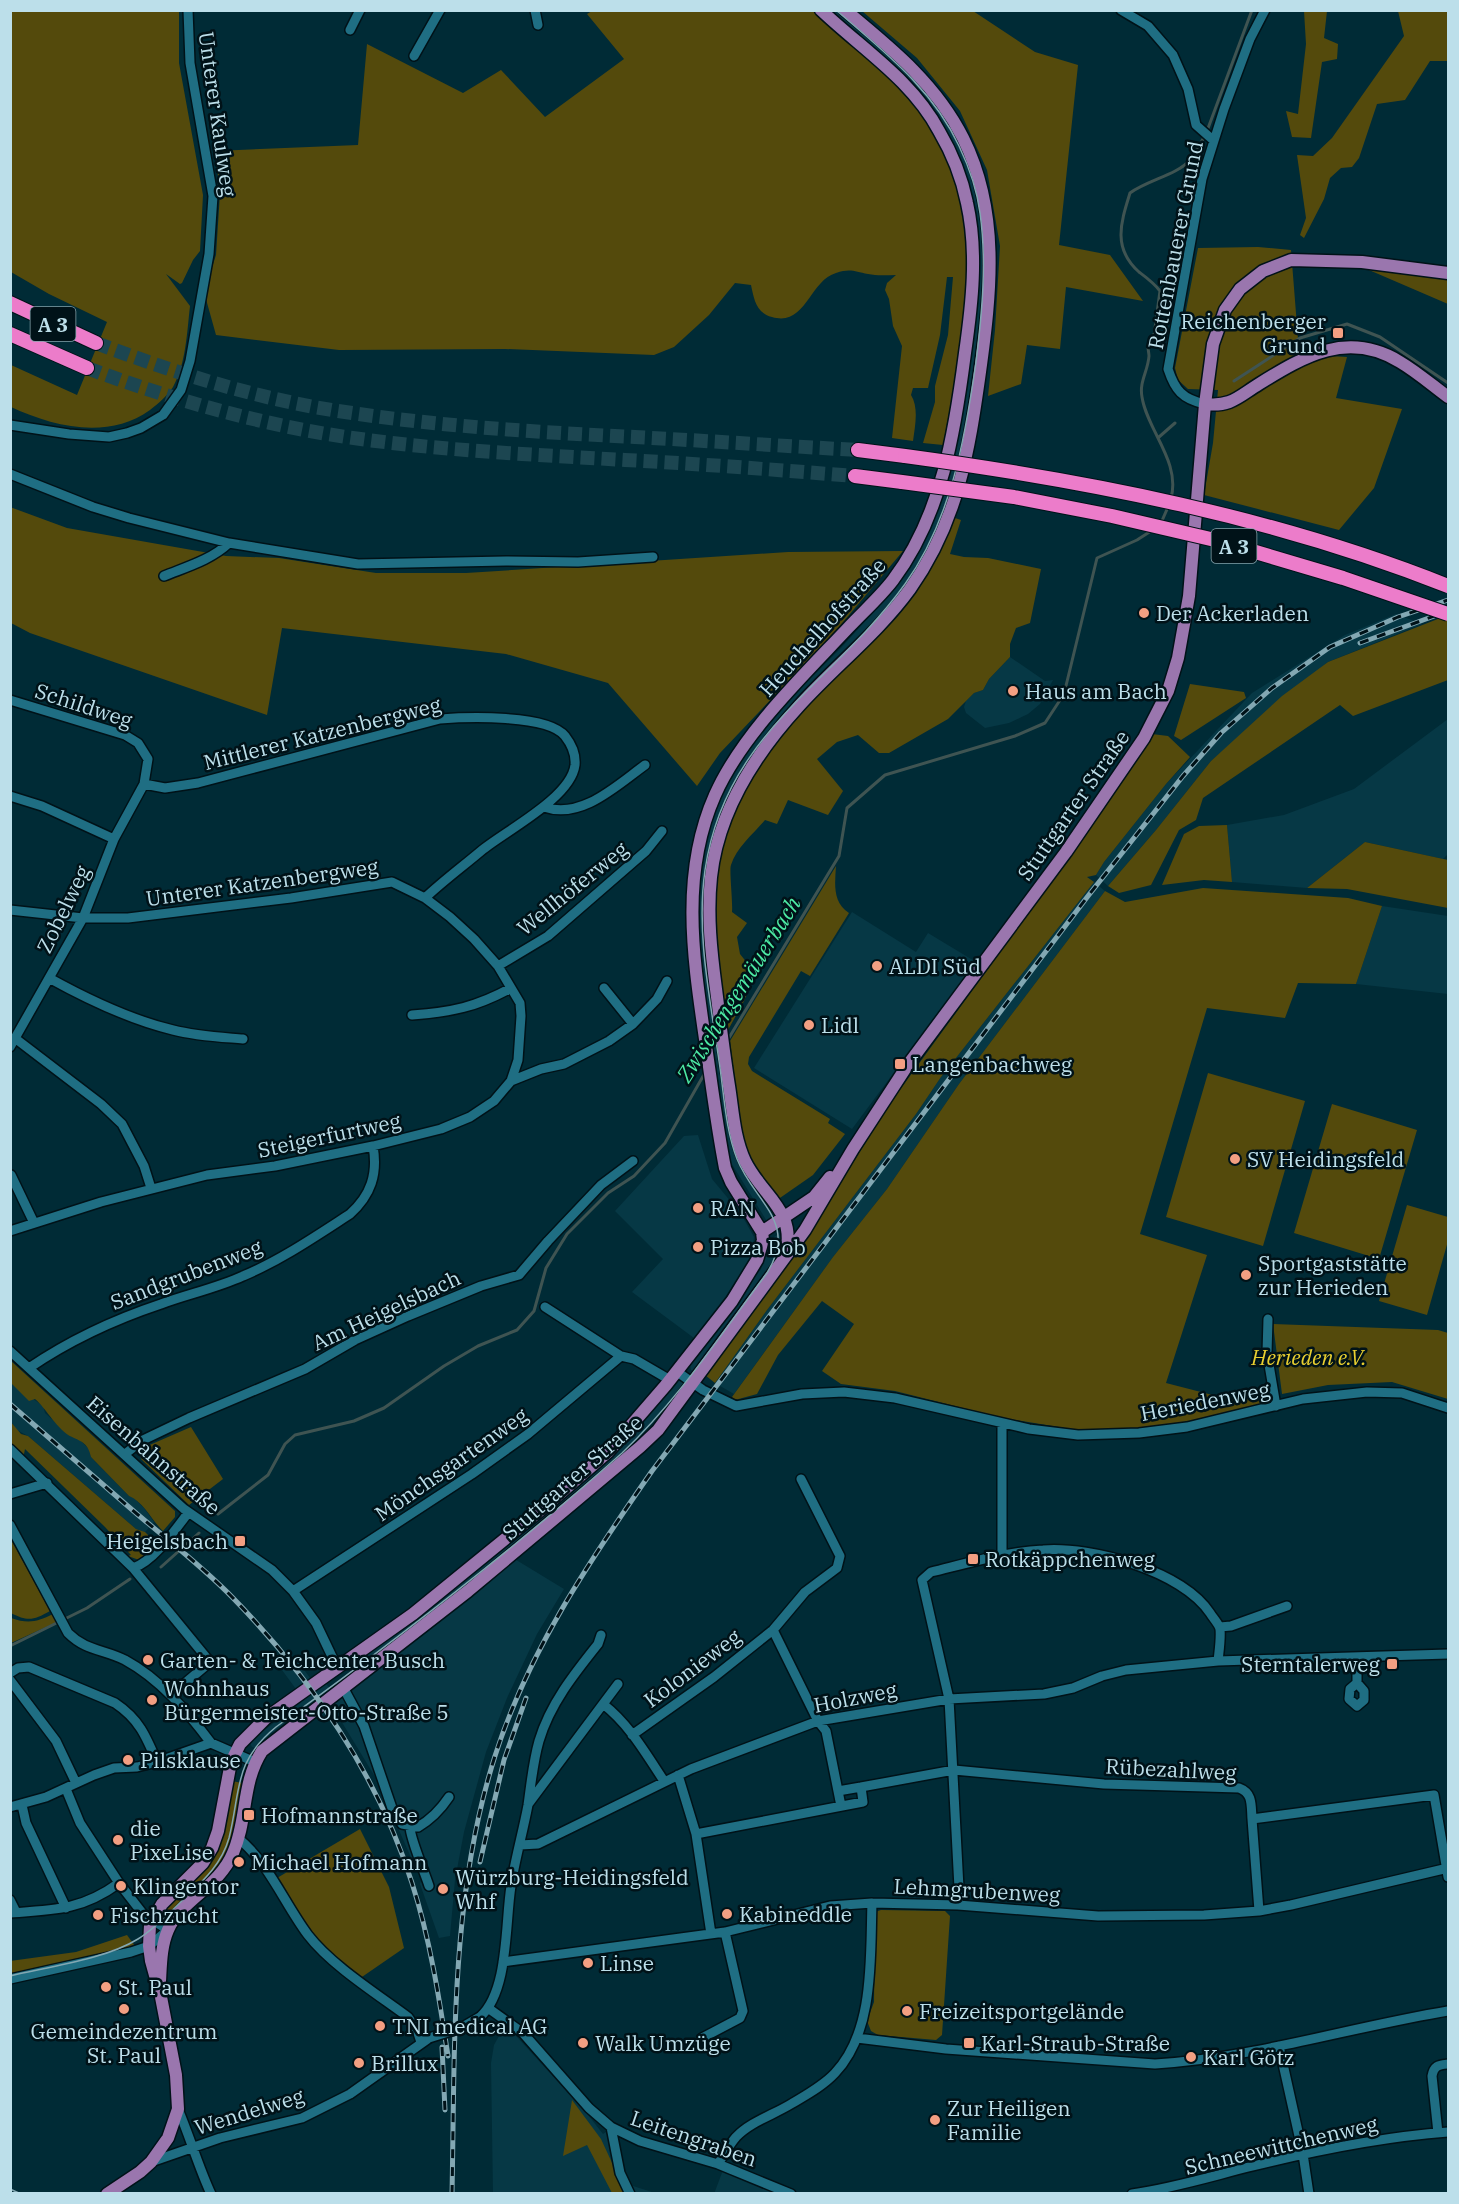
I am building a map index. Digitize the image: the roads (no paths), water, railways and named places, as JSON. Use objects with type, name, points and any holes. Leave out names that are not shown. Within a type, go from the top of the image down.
[{"type":"highway","name":"A 3","points":[[10,303],[96,343]]},
{"type":"highway","name":"A 3","points":[[10,334],[87,368]]},
{"type":"highway","name":"A 3","points":[[858,450],[1003,470],[1119,490],[1207,511],[1353,551],[1449,586]]},
{"type":"highway","name":"A 3","points":[[855,476],[1014,497],[1112,516],[1215,540],[1353,581],[1449,614]]},
{"type":"main road","name":"Heuchelhofstraße","points":[[762,1232],[731,1182],[725,1168],[711,1088],[698,994],[691,914],[693,872],[699,843],[715,796],[730,767],[749,739],[803,677],[879,597],[907,560],[922,532],[946,461],[972,306],[972,240],[968,204],[957,169],[939,130],[923,105],[897,76],[821,10]]},
{"type":"main road","name":"Heuchelhofstraße","points":[[786,1222],[755,1178],[739,1144],[721,1033],[709,936],[711,876],[714,858],[730,804],[745,775],[763,749],[800,705],[868,639],[908,591],[926,565],[951,509],[966,461],[974,425],[988,314],[991,247],[987,208],[964,140],[934,92],[909,64],[845,10]]},
{"type":"main road","name":"Stuttgarter Straße","points":[[255,1762],[270,1743],[344,1689],[468,1591],[658,1430],[805,1230],[853,1149],[929,1034],[1066,852],[1116,780],[1144,738],[1168,691],[1178,658],[1188,604],[1205,404],[1217,328],[1225,310],[1240,289],[1263,271],[1291,260],[1362,262],[1449,273]]},
{"type":"main road","points":[[1205,404],[1218,406],[1232,402],[1304,357],[1329,348],[1347,347],[1382,352],[1449,397]]},
{"type":"main road","name":"Stuttgarter Straße","points":[[235,1752],[261,1722],[413,1614],[608,1452],[732,1301],[753,1270],[763,1240],[762,1232],[786,1222],[814,1197],[853,1149]]},
{"type":"main road","name":"Stuttgarter Straße","points":[[786,1222],[803,1221],[816,1210]]},
{"type":"main road","points":[[785,1257],[788,1244],[786,1222]]},
{"type":"main road","points":[[338,1667],[344,1689]]},
{"type":"main road","points":[[151,2162],[168,2138],[178,2109],[176,2075],[149,1946],[152,1920],[162,1904],[203,1863],[212,1848],[218,1831],[228,1774],[235,1752]]},
{"type":"main road","points":[[160,1992],[161,1954],[168,1930],[183,1910],[222,1873],[234,1852],[246,1787],[255,1762]]},
{"type":"main road","name":"Wendelweg","points":[[107,2193],[140,2172],[151,2162]]},
{"type":"street","name":"Unterer Kaulweg","points":[[10,425],[109,437],[141,428],[163,415],[181,390],[190,361],[200,311],[213,208],[207,150],[190,63],[188,10]]},
{"type":"street","points":[[350,30],[360,10]]},
{"type":"street","points":[[414,56],[440,10]]},
{"type":"street","points":[[535,10],[538,25]]},
{"type":"street","points":[[1121,10],[1148,26],[1173,55],[1188,89],[1196,125],[1213,140]]},
{"type":"street","name":"Rottenbauerer Grund","points":[[1205,404],[1196,402],[1174,387],[1168,369],[1202,179],[1213,140],[1250,39],[1265,10]]},
{"type":"street","points":[[10,474],[93,507],[229,543],[358,564],[578,562],[653,557]]},
{"type":"street","points":[[164,576],[206,558],[229,543]]},
{"type":"street","name":"Schildweg","points":[[10,700],[125,735],[138,743],[148,759],[144,783]]},
{"type":"street","name":"Mittlerer Katzenbergweg","points":[[144,783],[165,788],[198,783],[440,719],[500,718],[545,725],[562,732],[573,746],[575,766],[567,783],[543,807],[442,881],[425,898]]},
{"type":"street","points":[[543,807],[555,811],[581,807],[645,765]]},
{"type":"street","name":"Zobelweg","points":[[13,1043],[83,918],[114,838],[144,783]]},
{"type":"street","points":[[10,796],[42,806],[114,838]]},
{"type":"street","name":"Wellhöferweg","points":[[498,966],[548,936],[646,851],[662,831]]},
{"type":"street","name":"Unterer Katzenbergweg","points":[[10,910],[83,918],[129,918],[291,898],[392,882],[425,898],[474,939],[498,966],[520,1003],[518,1059],[511,1081]]},
{"type":"street","points":[[49,978],[106,1005],[173,1030],[243,1039]]},
{"type":"street","name":"Steigerfurtweg","points":[[10,1231],[151,1188],[207,1175],[275,1166],[441,1129],[470,1117],[494,1101],[511,1081],[542,1069],[564,1064],[609,1041],[633,1024],[657,999],[667,981]]},
{"type":"street","points":[[412,1015],[452,1012],[489,1000],[511,988]]},
{"type":"street","points":[[604,988],[633,1024]]},
{"type":"street","points":[[13,1043],[92,1097],[122,1124],[144,1166],[151,1188]]},
{"type":"street","name":"Sandgrubenweg","points":[[29,1368],[58,1348],[96,1328],[242,1277],[291,1251],[351,1214],[360,1205],[372,1185],[375,1174],[373,1146]]},
{"type":"street","name":"Am Heigelsbach","points":[[125,1454],[143,1440],[189,1418],[305,1370],[355,1340],[481,1286],[519,1275],[601,1185],[633,1161]]},
{"type":"street","points":[[11,1175],[34,1223]]},
{"type":"street","points":[[545,1307],[621,1356],[673,1375]]},
{"type":"street","points":[[1268,1319],[1267,1353],[1276,1406]]},
{"type":"street","name":"Eisenbahnstraße","points":[[10,1351],[188,1513],[272,1570],[293,1591],[316,1623],[338,1667]]},
{"type":"street","name":"Mönchsgartenweg","points":[[293,1591],[472,1474],[528,1434],[621,1356]]},
{"type":"street","name":"Heriedenweg","points":[[673,1375],[736,1406],[802,1394],[844,1392],[895,1398],[1002,1424],[1078,1435],[1138,1433],[1187,1427],[1303,1400],[1367,1392],[1402,1393],[1449,1408]]},
{"type":"street","points":[[1002,1424],[1002,1554]]},
{"type":"street","points":[[10,1449],[133,1568],[210,1662],[171,1695]]},
{"type":"street","name":"Kolonieweg","points":[[632,1735],[714,1677],[773,1630],[805,1592],[837,1568],[840,1556],[801,1479]]},
{"type":"street","points":[[10,1494],[47,1483]]},
{"type":"street","points":[[133,1568],[144,1563],[188,1513]]},
{"type":"street","points":[[10,1525],[61,1623],[77,1642],[123,1659],[147,1673],[171,1695],[211,1743],[255,1762]]},
{"type":"street","points":[[958,1905],[954,1770],[949,1700],[922,1580],[931,1572],[1002,1554],[1073,1550],[1109,1557],[1138,1566],[1167,1579],[1195,1596],[1207,1608],[1220,1627],[1218,1661],[1449,1654]]},
{"type":"street","points":[[1220,1627],[1232,1626],[1287,1606]]},
{"type":"street","name":"Kolonieweg","points":[[773,1630],[818,1721],[826,1731],[841,1806]]},
{"type":"street","points":[[488,2008],[497,1993],[503,1962],[511,1883],[528,1805],[538,1743],[548,1716],[563,1689],[598,1644],[601,1635]]},
{"type":"street","points":[[1357,1657],[1357,1683]]},
{"type":"street","name":"Holzweg","points":[[520,1845],[538,1844],[664,1781],[818,1721],[949,1700],[1044,1694],[1073,1688],[1102,1676],[1126,1670],[1218,1661]]},
{"type":"street","points":[[10,1673],[18,1668],[29,1667],[115,1703],[143,1729],[157,1762]]},
{"type":"street","points":[[10,1680],[56,1741],[76,1783]]},
{"type":"street","name":"Kolonieweg","points":[[528,1805],[618,1684]]},
{"type":"street","points":[[344,1689],[364,1726],[393,1811],[402,1824],[418,1827],[426,1822],[449,1797]]},
{"type":"street","name":"Kolonieweg","points":[[603,1704],[615,1713],[664,1781]]},
{"type":"street","points":[[10,1807],[66,1789],[114,1768],[137,1767],[157,1762],[211,1743]]},
{"type":"street","points":[[838,1791],[954,1770]]},
{"type":"street","name":"Rübezahlweg","points":[[954,1770],[1104,1784],[1239,1788],[1247,1791],[1251,1797],[1252,1819]]},
{"type":"street","points":[[678,1775],[696,1834],[711,1934]]},
{"type":"street","points":[[696,1834],[863,1802],[861,1787]]},
{"type":"street","points":[[10,1979],[131,1952],[149,1946],[168,1930],[143,1914],[120,1885],[80,1823],[66,1789]]},
{"type":"street","points":[[1259,1911],[1252,1819],[1434,1795],[1448,1871]]},
{"type":"street","points":[[22,1805],[26,1823],[66,1908]]},
{"type":"street","points":[[410,1826],[409,1832],[421,1859],[429,1886]]},
{"type":"street","points":[[238,1838],[252,1849],[309,1936],[332,1959],[408,2017],[425,2040]]},
{"type":"street","name":"Lehmgrubenweg","points":[[503,1962],[725,1932],[830,1906],[872,1902],[958,1905],[1098,1916],[1204,1915],[1259,1911],[1448,1871]]},
{"type":"street","points":[[10,1900],[13,1913],[66,1908],[83,1904],[120,1885]]},
{"type":"street","points":[[718,2164],[737,2136],[819,2086],[836,2072],[849,2054],[857,2038],[869,1986],[872,1902]]},
{"type":"street","points":[[702,2038],[740,2018],[744,2011],[725,1932]]},
{"type":"street","name":"Wendelweg","points":[[151,2162],[220,2138],[302,2118],[350,2094],[425,2040],[460,2028],[480,2017],[488,2008]]},
{"type":"street","name":"Leitengraben","points":[[488,2008],[523,2033],[589,2109],[611,2127],[640,2141],[718,2164],[791,2193]]},
{"type":"street","points":[[857,2038],[946,2049],[1155,2064],[1179,2063],[1279,2046],[1449,2011]]},
{"type":"street","points":[[1279,2046],[1303,2154],[1309,2193]]},
{"type":"street","points":[[1438,2133],[1433,2069],[1438,2065],[1449,2064]]},
{"type":"street","points":[[178,2109],[194,2148],[200,2170],[211,2193]]},
{"type":"street","points":[[611,2127],[620,2173],[630,2193]]},
{"type":"street","name":"Schneewittchenweg","points":[[1132,2193],[1189,2184],[1303,2154],[1361,2143],[1449,2132]]},
{"type":"waterway","points":[[1207,131],[1252,10]]},
{"type":"waterway","points":[[1155,328],[1160,291],[1130,263],[1125,254],[1121,234],[1124,214],[1130,193],[1184,165],[1190,160],[1203,139]]},
{"type":"waterway","points":[[1234,381],[1300,338],[1347,324],[1380,337],[1448,383]]},
{"type":"waterway","points":[[1154,334],[1148,347],[1149,356],[1141,392],[1150,422],[1168,459],[1173,485],[1171,498]]},
{"type":"waterway","points":[[1159,437],[1175,423]]},
{"type":"waterway","name":"Zwischengemäuerbach","points":[[1161,523],[1168,507]]},
{"type":"waterway","name":"Zwischengemäuerbach","points":[[727,1041],[839,856],[847,808],[885,775],[1015,736],[1045,723],[1064,694],[1097,558],[1151,531]]},
{"type":"waterway","name":"Zwischengemäuerbach","points":[[218,1514],[268,1475],[285,1444],[295,1435],[354,1421],[384,1408],[444,1366],[478,1346],[517,1330],[534,1311],[546,1268],[567,1234],[608,1193],[634,1176],[665,1143],[706,1071]]},
{"type":"waterway","name":"Zwischengemäuerbach","points":[[161,1567],[199,1533]]},
{"type":"waterway","name":"Zwischengemäuerbach","points":[[12,1645],[87,1608],[130,1579]]},
{"type":"tunnel","points":[[96,343],[183,374],[242,391],[302,405],[370,416],[521,430],[858,450]]},
{"type":"tunnel","points":[[87,368],[146,389],[235,415],[327,434],[475,451],[855,476]]},
{"type":"tram line","points":[[10,1976],[110,1952],[138,1939],[163,1919],[206,1877],[222,1855],[229,1838],[245,1765],[262,1740],[496,1560],[622,1453],[662,1411],[698,1366],[767,1273],[776,1255],[778,1240],[776,1226],[744,1174],[737,1159],[727,1123],[703,942],[705,870],[716,823],[734,782],[758,746],[785,714],[876,620],[905,584],[934,533],[954,478],[967,420],[976,362],[983,288],[983,250],[979,204],[966,162],[948,125],[921,88],[836,10]]},
{"type":"tram line","points":[[10,2189],[21,2194]]},
{"type":"railway","points":[[452,2194],[458,1973],[462,1918],[480,1809],[495,1756],[525,1680],[584,1573],[652,1471],[1088,896],[1183,776],[1221,733],[1272,688],[1330,647],[1398,617],[1448,600]]},
{"type":"railway","points":[[1360,643],[1448,611]]},
{"type":"railway","points":[[10,1404],[222,1587],[289,1661],[339,1730],[381,1804],[412,1883],[429,1947],[448,2056]]},
{"type":"railway","points":[[480,1862],[504,1760],[526,1698]]},
{"type":"railway","points":[[442,2047],[445,2110]]},
{"type":"place","name":"Reichenberger Grund","points":[[1338,333]]},
{"type":"place","name":"Der Ackerladen","points":[[1144,613]]},
{"type":"place","name":"Haus am Bach","points":[[1013,691]]},
{"type":"place","name":"ALDI Süd","points":[[877,966]]},
{"type":"place","name":"Lidl","points":[[809,1025]]},
{"type":"place","name":"Langenbachweg","points":[[900,1064]]},
{"type":"place","name":"SV Heidingsfeld","points":[[1235,1159]]},
{"type":"place","name":"RAN","points":[[698,1208]]},
{"type":"place","name":"Pizza Bob","points":[[698,1247]]},
{"type":"place","name":"Sportgaststätte zur Herieden","points":[[1246,1275]]},
{"type":"place","name":"Heigelsbach","points":[[240,1541]]},
{"type":"place","name":"Rotkäppchenweg","points":[[973,1559]]},
{"type":"place","name":"Garten- & Teichcenter Busch","points":[[148,1660]]},
{"type":"place","name":"Sterntalerweg","points":[[1392,1664]]},
{"type":"place","name":"Wohnhaus Bürgermeister-Otto-Straße 5","points":[[152,1700]]},
{"type":"place","name":"Pilsklause","points":[[128,1760]]},
{"type":"place","name":"Hofmannstraße","points":[[249,1815]]},
{"type":"place","name":"die PixeLise","points":[[118,1840]]},
{"type":"place","name":"Michael Hofmann","points":[[239,1862]]},
{"type":"place","name":"Klingentor","points":[[121,1886]]},
{"type":"place","name":"Würzburg-Heidingsfeld Whf","points":[[443,1889]]},
{"type":"place","name":"Kabineddle","points":[[727,1914]]},
{"type":"place","name":"Fischzucht","points":[[98,1915]]},
{"type":"place","name":"Linse","points":[[588,1963]]},
{"type":"place","name":"St. Paul","points":[[106,1987]]},
{"type":"place","name":"Gemeindezentrum St. Paul","points":[[124,2009]]},
{"type":"place","name":"Freizeitsportgelände","points":[[907,2011]]},
{"type":"place","name":"TNI medical AG","points":[[380,2026]]},
{"type":"place","name":"Walk Umzüge","points":[[583,2043]]},
{"type":"place","name":"Karl-Straub-Straße","points":[[969,2043]]},
{"type":"place","name":"Karl Götz","points":[[1191,2057]]},
{"type":"place","name":"Brillux","points":[[359,2063]]},
{"type":"place","name":"Zur Heiligen Familie","points":[[935,2120]]},
{"type":"park label","name":"Herieden e.V.","points":[[1309,1357]]}]
